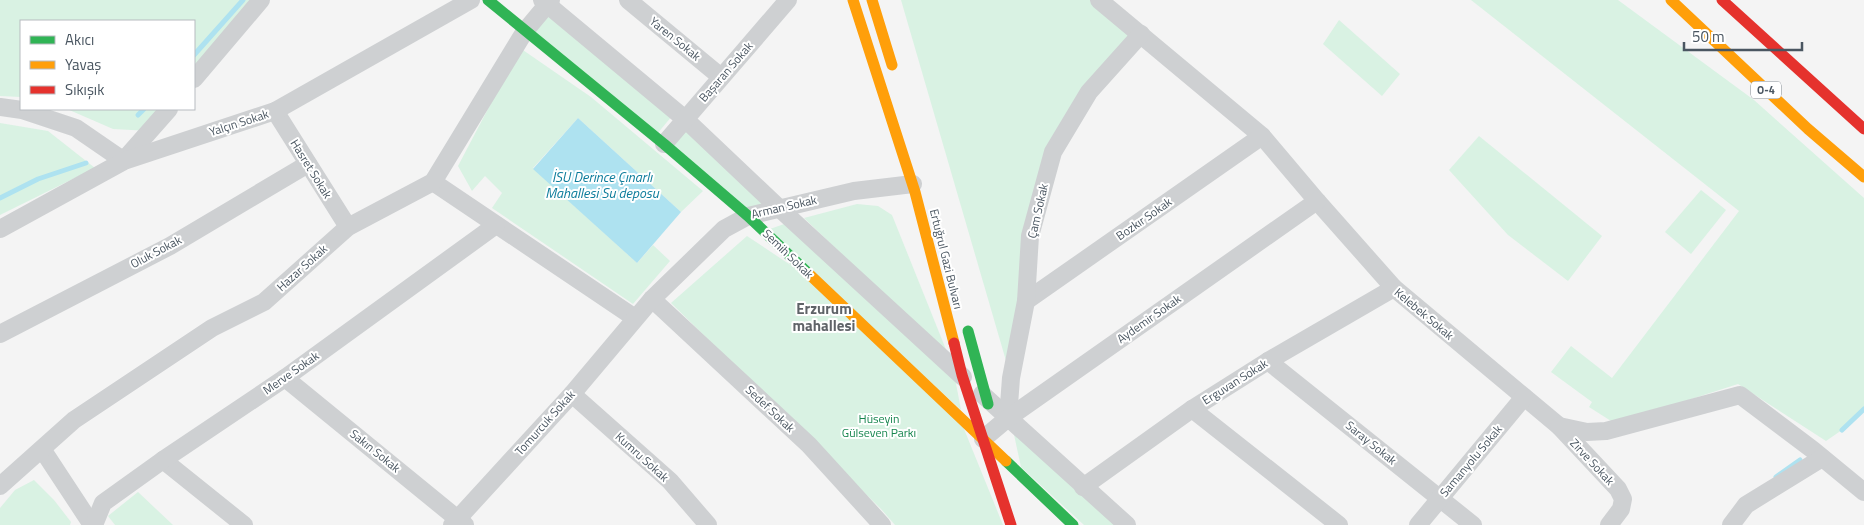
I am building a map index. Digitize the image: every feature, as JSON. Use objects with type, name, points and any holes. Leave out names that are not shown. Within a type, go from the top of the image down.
[{"type":"main road","name":"Semih Sokak","points":[[488,0],[664,144],[995,429],[1003,459],[1073,525]]},
{"type":"main road","name":"Ertuğrul Gazi Bulvarı","points":[[853,0],[913,184],[962,375],[995,429],[1011,525]]},
{"type":"main road","points":[[872,0],[895,76]]},
{"type":"main road","name":"O-4","points":[[1671,0],[1773,96],[1864,177]]},
{"type":"main road","points":[[1722,0],[1864,129]]},
{"type":"main road","name":"Ertuğrul Gazi Bulvarı","points":[[966,322],[986,398]]},
{"type":"main road","points":[[1003,459],[1010,480]]},
{"type":"street","points":[[195,78],[262,0]]},
{"type":"street","name":"Yalçın Sokak","points":[[0,229],[124,161],[274,112],[471,0]]},
{"type":"street","name":"Yaren Sokak","points":[[628,0],[722,77]]},
{"type":"street","name":"Başaran Sokak","points":[[664,144],[788,0]]},
{"type":"street","name":"Kelebek Sokak","points":[[1099,0],[1262,136],[1316,201],[1394,288],[1559,426],[1587,432],[1606,431],[1740,396],[1817,454]]},
{"type":"street","name":"Hazar Sokak","points":[[0,486],[74,420],[212,328],[264,302],[348,228],[432,182],[525,31],[547,2]]},
{"type":"street","name":"Semih Sokak","points":[[547,2],[685,119],[779,208],[962,375],[986,398],[995,429],[1083,487],[1126,525]]},
{"type":"street","name":"Çam Sokak","points":[[995,429],[1011,378],[1026,301],[1030,236],[1053,152],[1089,92],[1141,34]]},
{"type":"street","points":[[0,107],[20,110]]},
{"type":"street","points":[[22,110],[76,128],[124,161],[168,110]]},
{"type":"street","name":"Hasret Sokak","points":[[274,112],[348,228]]},
{"type":"street","name":"Bozkır Sokak","points":[[1026,301],[1262,136]]},
{"type":"street","name":"Oluk Sokak","points":[[0,334],[170,246],[308,164]]},
{"type":"street","points":[[432,182],[635,318]]},
{"type":"street","name":"Arman Sokak","points":[[635,318],[724,229],[748,216],[854,192],[913,184]]},
{"type":"street","name":"Aydemir Sokak","points":[[995,429],[1316,201]]},
{"type":"street","name":"Merve Sokak","points":[[93,525],[104,502],[285,378],[496,225]]},
{"type":"street","name":"Erguvan Sokak","points":[[1083,487],[1192,409],[1268,361],[1394,288]]},
{"type":"street","name":"Sedef Sokak","points":[[652,299],[809,445],[882,525]]},
{"type":"street","name":"Tomurcuk Sokak","points":[[458,523],[572,394],[635,318]]},
{"type":"street","name":"Saray Sokak","points":[[1268,361],[1473,525]]},
{"type":"street","name":"Sakın Sokak","points":[[285,378],[458,523]]},
{"type":"street","name":"Kumru Sokak","points":[[572,394],[670,481],[708,525]]},
{"type":"street","name":"Samanyolu Sokak","points":[[1418,525],[1524,397]]},
{"type":"street","points":[[1192,409],[1338,525]]},
{"type":"street","name":"Zirve Sokak","points":[[1559,426],[1618,489],[1623,499],[1621,509],[1609,525]]},
{"type":"street","points":[[42,449],[93,525]]},
{"type":"street","points":[[1731,525],[1746,505],[1817,454],[1864,492]]},
{"type":"street","points":[[163,460],[244,525]]},
{"type":"green space","points":[[0,0],[261,0],[195,78],[195,20],[20,20],[20,97],[0,96]]},
{"type":"green space","points":[[901,0],[1099,0],[1141,34],[1053,152],[1011,378]]},
{"type":"green space","points":[[1471,0],[1618,0],[1754,100],[1864,198],[1864,409],[1842,430],[1826,441],[1738,384],[1682,402],[1611,421],[1589,407],[1592,402],[1551,372],[1571,346],[1612,378],[1739,211]]},
{"type":"green space","points":[[548,10],[672,116],[657,134],[533,30]]},
{"type":"green space","points":[[1339,20],[1400,74],[1382,96],[1323,44]]},
{"type":"green space","points":[[520,48],[591,97],[703,191],[681,212],[578,118],[533,168],[637,263],[653,245],[670,261],[633,304],[492,208],[502,193],[485,176],[472,191],[458,166]]},
{"type":"green space","points":[[69,110],[168,110],[150,131],[113,129]]},
{"type":"green space","points":[[0,123],[48,131],[95,168],[0,215]]},
{"type":"green space","points":[[687,129],[768,205],[747,211],[671,145]]},
{"type":"green space","points":[[1479,136],[1602,236],[1568,281],[1508,235],[1449,170]]},
{"type":"green space","points":[[1701,190],[1726,210],[1691,254],[1665,232]]},
{"type":"green space","points":[[857,204],[878,206],[892,215],[949,357],[804,218]]},
{"type":"green space","points":[[790,222],[954,373],[961,410],[767,230]]},
{"type":"green space","name":"Hüseyin Gülseven Parkı","points":[[747,236],[798,270],[962,424],[1003,525],[895,525],[881,509],[671,303]]},
{"type":"green space","points":[[1013,430],[1119,525],[1084,525],[1021,467]]},
{"type":"green space","points":[[34,480],[54,500],[71,522],[70,525],[0,525],[0,508],[15,490]]},
{"type":"green space","points":[[138,492],[173,525],[115,525],[108,516]]},
{"type":"water","name":"İSU Derince Çınarlı Mahallesi Su deposu","points":[[578,118],[681,212],[637,263],[533,169]]},
{"type":"waterway","points":[[195,54],[243,0]]},
{"type":"waterway","points":[[138,115],[143,110]]},
{"type":"waterway","points":[[0,198],[38,179],[86,163]]},
{"type":"waterway","points":[[1842,430],[1864,409]]},
{"type":"waterway","points":[[1776,477],[1800,460]]},
{"type":"traffic: fast","points":[[488,0],[664,144],[748,216],[809,274]]},
{"type":"traffic: fast","points":[[968,331],[988,404]]},
{"type":"traffic: fast","points":[[1006,461],[1073,525]]},
{"type":"traffic: slow","points":[[853,0],[915,192],[954,343]]},
{"type":"traffic: slow","points":[[872,0],[892,65]]},
{"type":"traffic: slow","points":[[1671,0],[1808,129],[1864,177]]},
{"type":"traffic: slow","points":[[809,274],[1006,461]]},
{"type":"traffic: jam","points":[[1722,0],[1864,129]]},
{"type":"traffic: jam","points":[[954,343],[962,375],[1011,525]]},
{"type":"district","name":"Erzurum mahallesi","points":[[824,318]]}]
